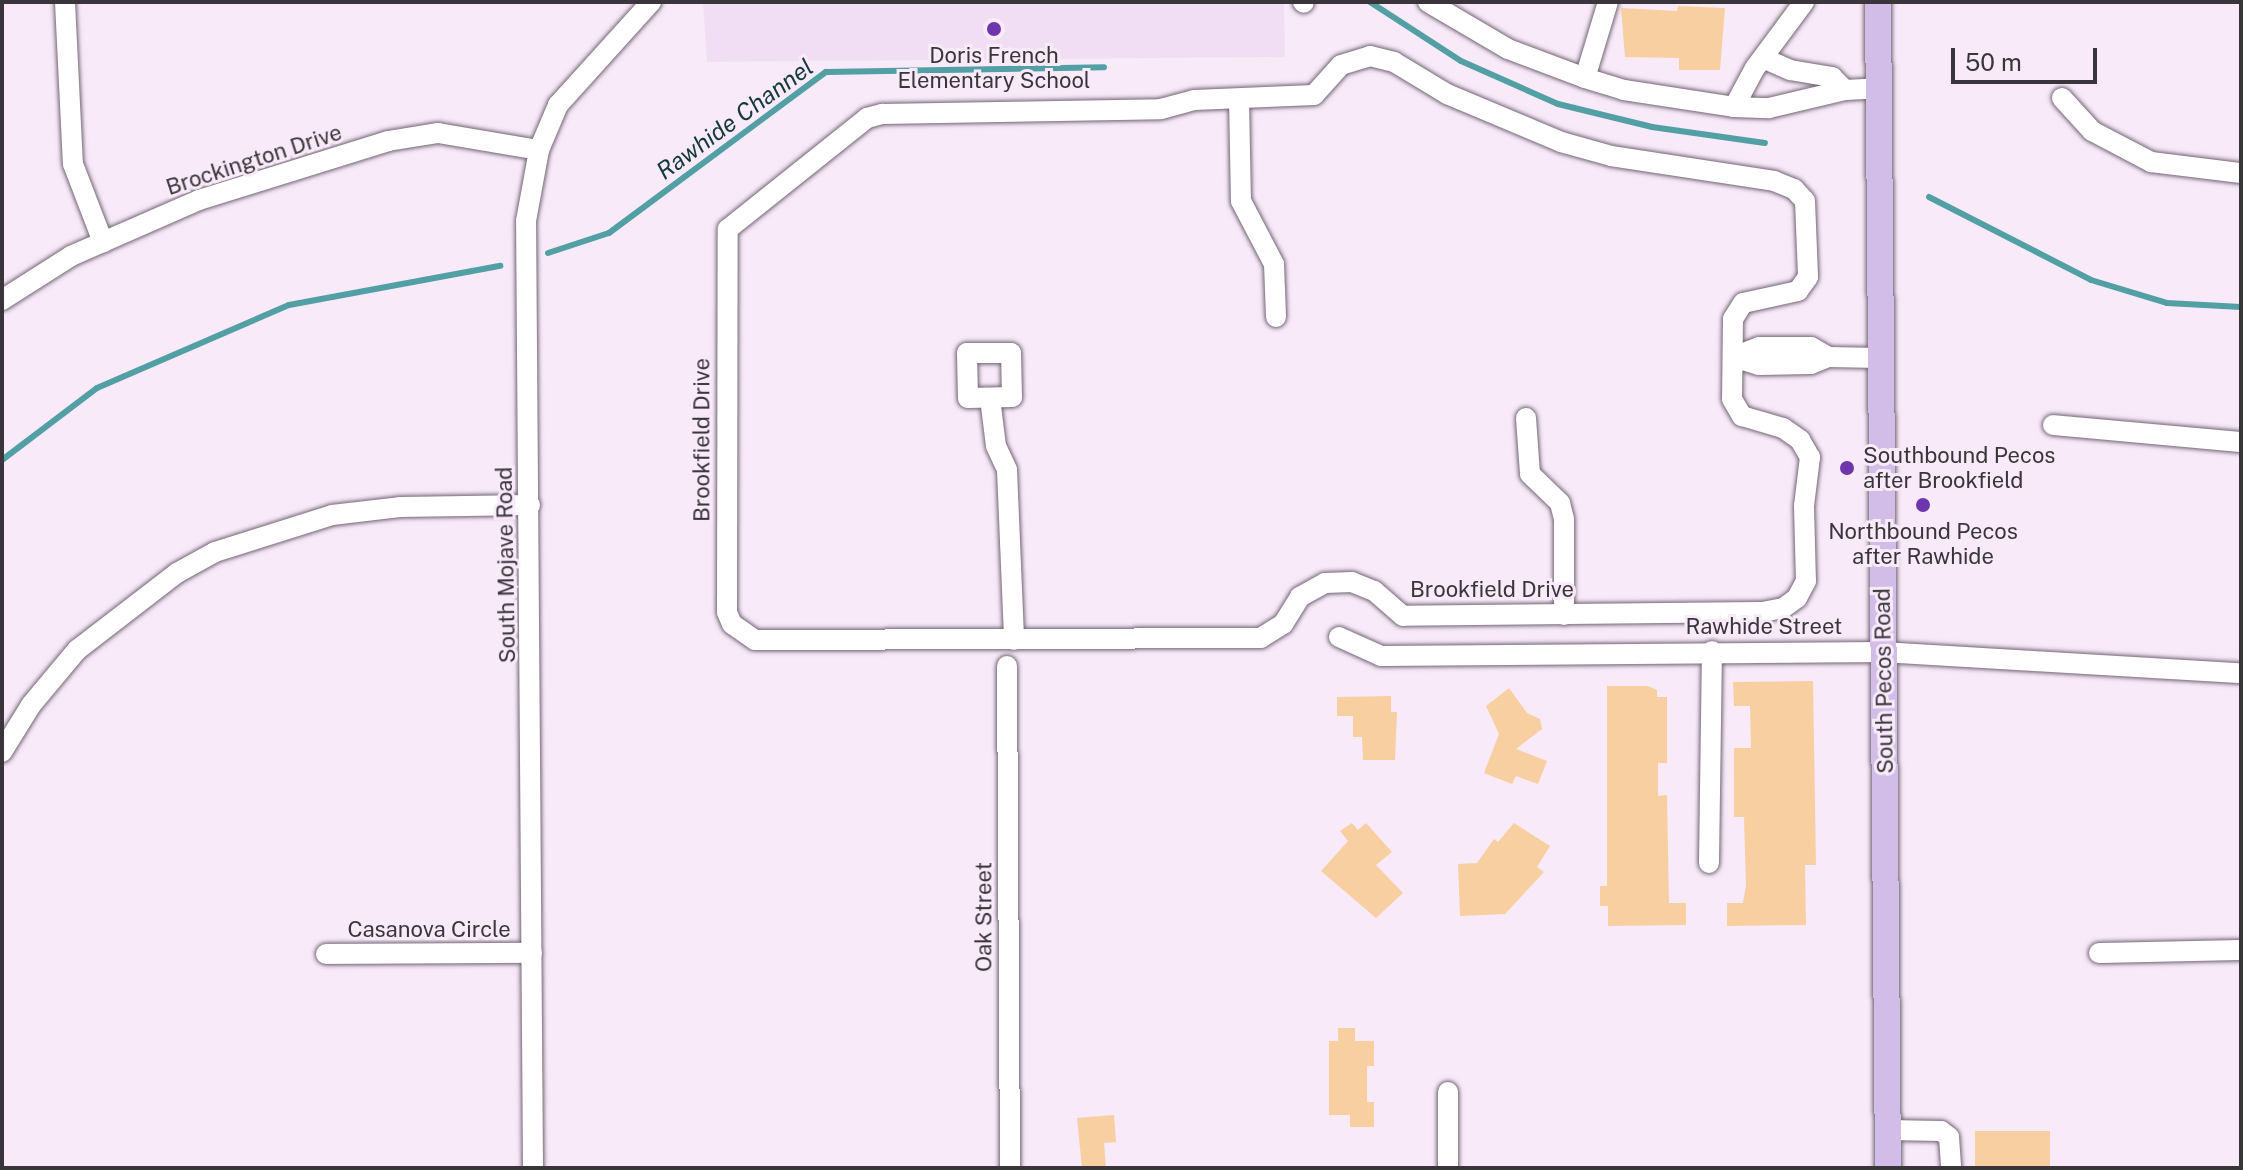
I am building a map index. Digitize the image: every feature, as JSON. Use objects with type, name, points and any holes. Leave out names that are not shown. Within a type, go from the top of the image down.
[{"type":"main road","name":"South Pecos Road","points":[[1878,2],[1888,1168]]},
{"type":"street","points":[[65,2],[73,164],[103,242]]},
{"type":"street","name":"South Mojave Road","points":[[533,1168],[526,221],[539,150],[558,105],[651,2]]},
{"type":"street","points":[[1428,2],[1508,49],[1624,90],[1734,107],[1785,106],[1845,90],[1879,88]]},
{"type":"street","points":[[1585,78],[1608,2]]},
{"type":"street","points":[[1734,107],[1763,58],[1804,2]]},
{"type":"street","name":"Brookfield Drive","points":[[1370,56],[1394,62],[1447,94],[1561,142],[1794,189],[1805,201],[1808,277],[1798,291],[1743,303],[1733,319],[1732,399],[1742,416],[1783,428],[1800,440],[1810,457],[1804,506],[1806,581],[1797,598],[1783,608],[1762,612],[1403,616],[1363,586],[1325,583],[1300,597],[1283,624],[1261,638],[755,640],[732,624],[727,612],[728,229],[867,118],[882,114],[1161,109],[1194,100],[1239,99],[1314,95],[1341,65],[1370,56]]},
{"type":"street","points":[[1763,58],[1790,70],[1832,77],[1845,90]]},
{"type":"street","points":[[1785,106],[1790,70]]},
{"type":"street","points":[[2062,98],[2092,131],[2151,162],[2241,173]]},
{"type":"street","points":[[1239,99],[1241,201],[1274,264],[1276,317]]},
{"type":"street","name":"Brockington Drive","points":[[2,300],[103,242],[199,200],[388,141],[438,133],[539,150]]},
{"type":"street","points":[[1733,357],[1773,356],[1811,347],[1828,357],[1881,358]]},
{"type":"street","points":[[990,398],[996,446],[1007,470],[1014,640]]},
{"type":"street","points":[[1526,418],[1530,474],[1560,503],[1564,519],[1564,615]]},
{"type":"street","points":[[2053,425],[2241,442]]},
{"type":"street","points":[[2,752],[31,705],[77,650],[153,590],[215,552],[332,515],[400,507],[530,505]]},
{"type":"street","name":"Rawhide Street","points":[[1339,637],[1381,656],[1883,652],[2241,673]]},
{"type":"street","points":[[1709,863],[1712,651]]},
{"type":"street","name":"Oak Street","points":[[1007,666],[1010,1168]]},
{"type":"street","points":[[2099,953],[2241,950]]},
{"type":"street","name":"Casanova Circle","points":[[326,954],[532,953]]},
{"type":"street","points":[[1448,1092],[1448,1168]]},
{"type":"street","points":[[1888,1130],[1941,1131],[1949,1137],[1951,1168]]},
{"type":"shaded area","name":"Doris French Elementary School","points":[[703,2],[1284,2],[1285,57],[707,62]]},
{"type":"building","points":[[1678,6],[1725,8],[1720,70],[1679,70],[1679,58],[1625,57],[1621,8],[1677,11]]},
{"type":"building","points":[[1813,681],[1816,865],[1805,865],[1806,925],[1727,926],[1727,903],[1743,903],[1746,885],[1744,817],[1734,817],[1734,748],[1751,748],[1750,706],[1734,706],[1733,682]]},
{"type":"building","points":[[1607,686],[1648,686],[1657,690],[1657,697],[1667,697],[1667,763],[1658,763],[1658,796],[1667,795],[1669,903],[1686,903],[1686,925],[1608,926],[1608,906],[1600,906],[1600,886],[1607,886]]},
{"type":"building","points":[[1509,688],[1527,713],[1540,719],[1542,729],[1516,749],[1547,761],[1538,784],[1516,776],[1512,784],[1484,773],[1499,734],[1486,706]]},
{"type":"building","points":[[1391,696],[1391,712],[1397,712],[1395,760],[1363,760],[1362,737],[1353,737],[1353,716],[1337,716],[1337,697]]},
{"type":"building","points":[[1352,823],[1358,830],[1366,823],[1392,852],[1376,865],[1403,893],[1376,918],[1321,871],[1348,841],[1340,831]]},
{"type":"building","points":[[1514,823],[1550,846],[1537,867],[1544,872],[1505,914],[1460,916],[1458,864],[1477,863],[1494,839],[1498,842]]},
{"type":"building","points":[[1338,1028],[1355,1028],[1355,1041],[1374,1041],[1374,1066],[1367,1066],[1367,1102],[1374,1102],[1374,1127],[1350,1127],[1350,1115],[1329,1115],[1329,1041],[1338,1041]]},
{"type":"building","points":[[1114,1115],[1116,1142],[1104,1143],[1106,1168],[1082,1168],[1077,1118]]},
{"type":"building","points":[[1975,1131],[2050,1131],[2050,1168],[1975,1168]]},
{"type":"waterway","name":"Rawhide Channel","points":[[1370,2],[1461,61],[1558,104],[1652,127],[1765,143]]},
{"type":"waterway","name":"Rawhide Channel","points":[[548,253],[609,233],[826,72],[1104,67]]},
{"type":"waterway","name":"Rawhide Channel","points":[[1929,197],[2091,280],[2167,303],[2241,307]]},
{"type":"waterway","name":"Rawhide Channel","points":[[2,460],[97,388],[289,305],[500,266]]},
{"type":"place","name":"Doris French Elementary School","points":[[994,29]]},
{"type":"place","name":"Southbound Pecos after Brookfield","points":[[1847,468]]},
{"type":"place","name":"Northbound Pecos after Rawhide","points":[[1923,505]]}]
